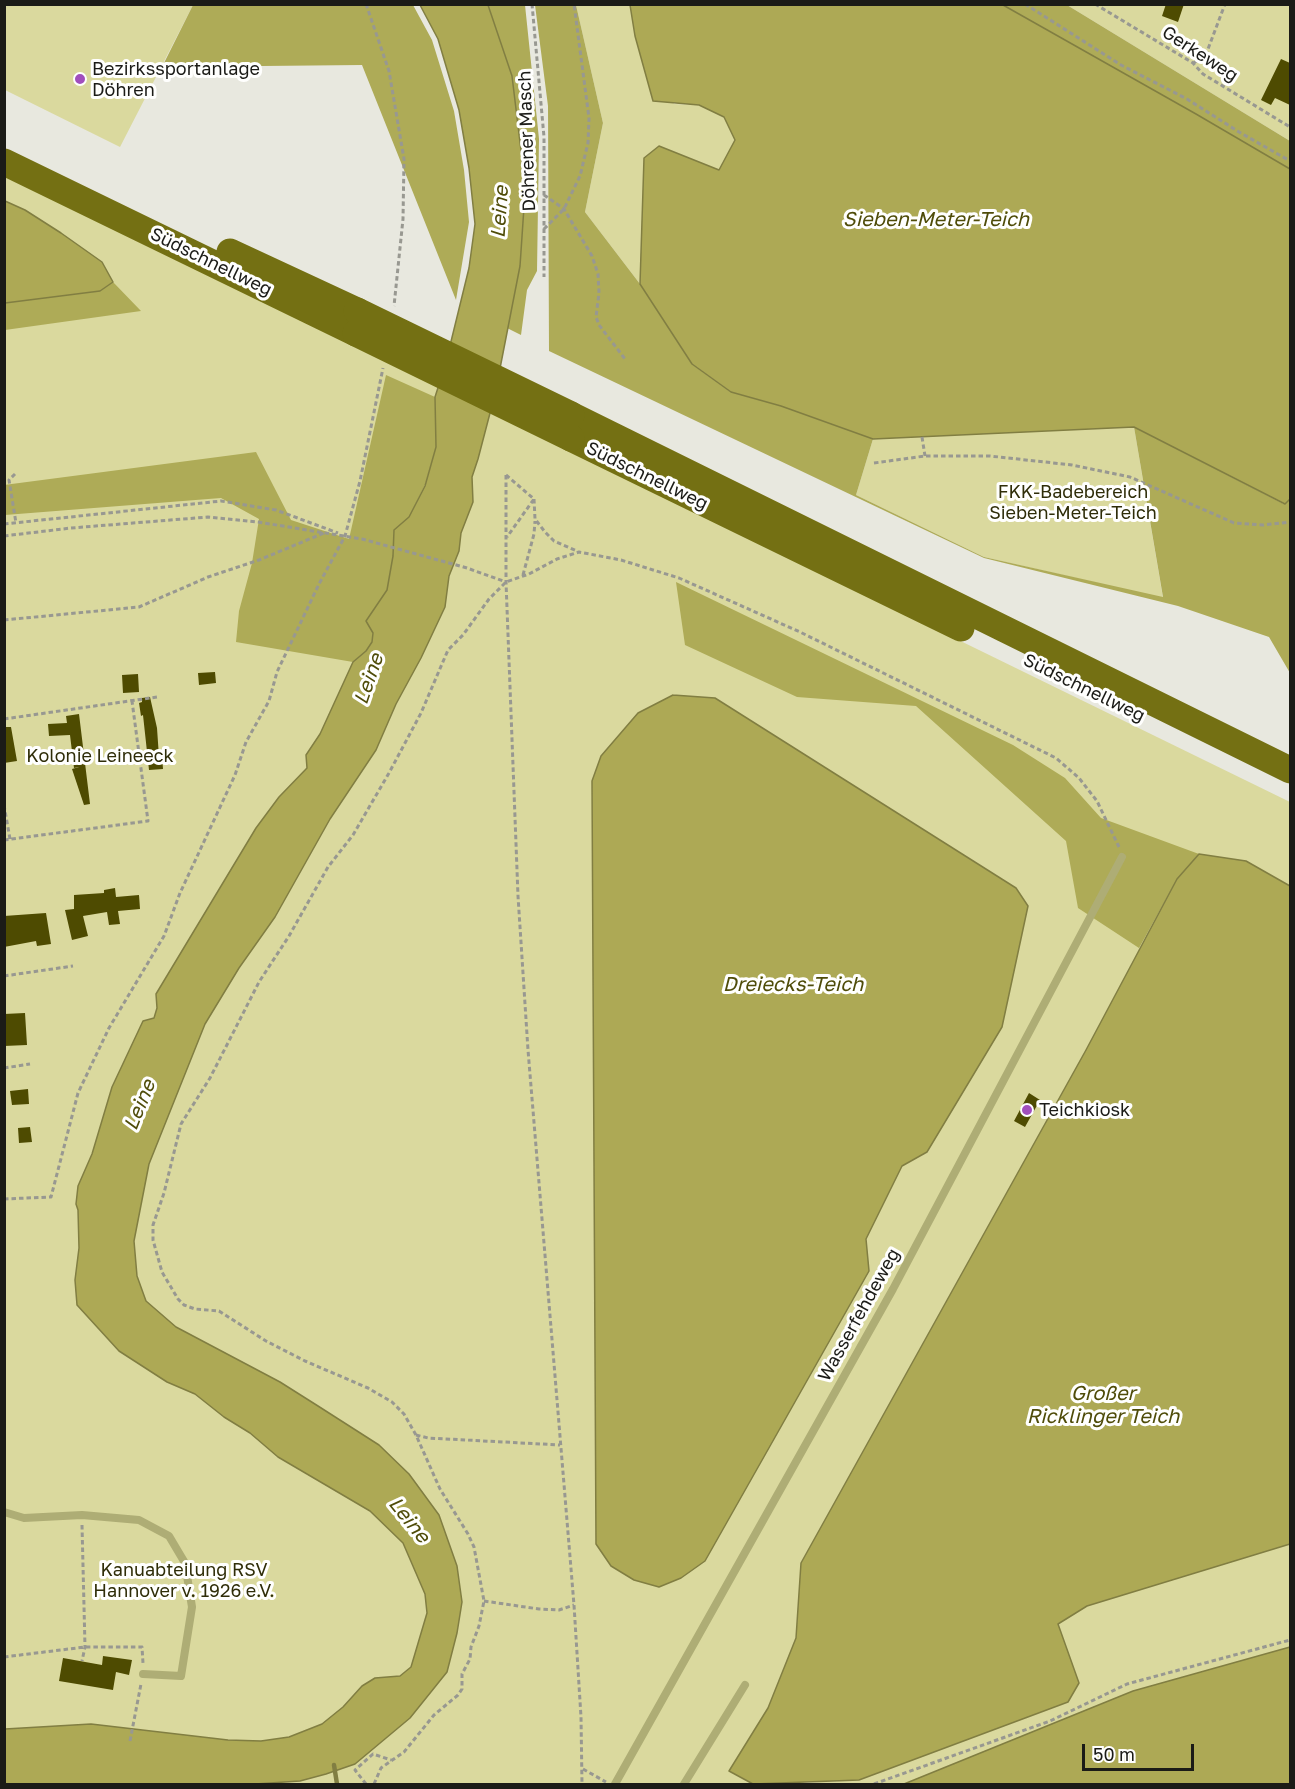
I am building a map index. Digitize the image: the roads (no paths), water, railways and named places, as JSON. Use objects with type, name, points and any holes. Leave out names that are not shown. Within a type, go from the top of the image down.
[{"type":"highway","name":"Südschnellweg","points":[[4,151],[298,282],[356,322]]},
{"type":"highway","name":"Südschnellweg","points":[[4,162],[356,322],[1290,770]]},
{"type":"highway","name":"Südschnellweg","points":[[571,427],[1290,789]]},
{"type":"lane","name":"Wasserfehdeweg","points":[[615,1785],[893,1289],[1122,857]]},
{"type":"lane","points":[[4,1512],[24,1518],[82,1515],[139,1520],[169,1536],[185,1563],[192,1607],[181,1676],[143,1674]]},
{"type":"lane","points":[[684,1785],[745,1685]]},
{"type":"water","name":"Leine","points":[[420,5],[488,5],[512,76],[523,167],[524,207],[520,266],[495,394],[472,477],[473,502],[461,533],[459,551],[449,576],[445,607],[396,704],[376,750],[330,819],[275,917],[239,968],[205,1024],[149,1164],[134,1241],[137,1276],[146,1301],[176,1327],[280,1382],[379,1445],[409,1474],[439,1515],[457,1566],[462,1602],[457,1633],[447,1672],[410,1718],[355,1764],[326,1774],[300,1781],[255,1784],[5,1784],[5,1729],[91,1724],[228,1740],[261,1741],[289,1737],[322,1724],[343,1707],[362,1686],[375,1678],[400,1676],[411,1667],[427,1613],[425,1594],[403,1543],[370,1511],[278,1457],[250,1433],[224,1417],[195,1394],[167,1382],[119,1351],[77,1305],[75,1280],[79,1248],[76,1204],[78,1186],[92,1154],[112,1087],[143,1021],[154,1018],[157,1008],[156,994],[256,828],[279,797],[307,768],[306,755],[320,734],[353,662],[366,651],[372,642],[373,633],[366,621],[387,590],[393,556],[394,530],[409,517],[425,486],[436,447],[435,397],[469,268],[475,224],[469,168],[459,110],[438,39]]},
{"type":"water","name":"Sieben-Meter-Teich","points":[[630,5],[1003,5],[1290,169],[1290,499],[1285,504],[1134,427],[873,439],[781,406],[731,392],[692,364],[640,284],[644,158],[659,146],[719,170],[735,140],[724,117],[699,105],[653,101],[635,36]]},
{"type":"water","points":[[5,201],[25,210],[102,262],[113,282],[100,291],[5,303]]},
{"type":"water","name":"Dreiecks-Teich","points":[[673,695],[715,698],[1016,888],[1028,906],[1002,1027],[927,1152],[902,1166],[866,1239],[869,1271],[705,1561],[681,1578],[659,1587],[634,1580],[611,1566],[596,1544],[592,781],[601,756],[638,713]]},
{"type":"water","name":"Großer Ricklinger Teich","points":[[1199,854],[1246,861],[1290,886],[1290,1544],[1087,1606],[1058,1624],[1079,1683],[1068,1702],[859,1780],[753,1784],[729,1771],[768,1708],[796,1638],[801,1563],[1086,1050],[1177,879]]},
{"type":"water","points":[[1290,1647],[1290,1784],[904,1784],[1133,1691]]},
{"type":"waterway","points":[[334,1765],[337,1784]]},
{"type":"place","name":"Bezirkssportanlage Döhren","points":[[80,79]]},
{"type":"place","name":"Teichkiosk","points":[[1027,1110]]},
{"type":"park label","name":"FKK-Badebereich Sieben-Meter-Teich","points":[[1073,502]]},
{"type":"park label","name":"Kolonie Leineeck","points":[[100,756]]},
{"type":"park label","name":"Kanuabteilung RSV Hannover v. 1926 e.V.","points":[[184,1580]]}]
